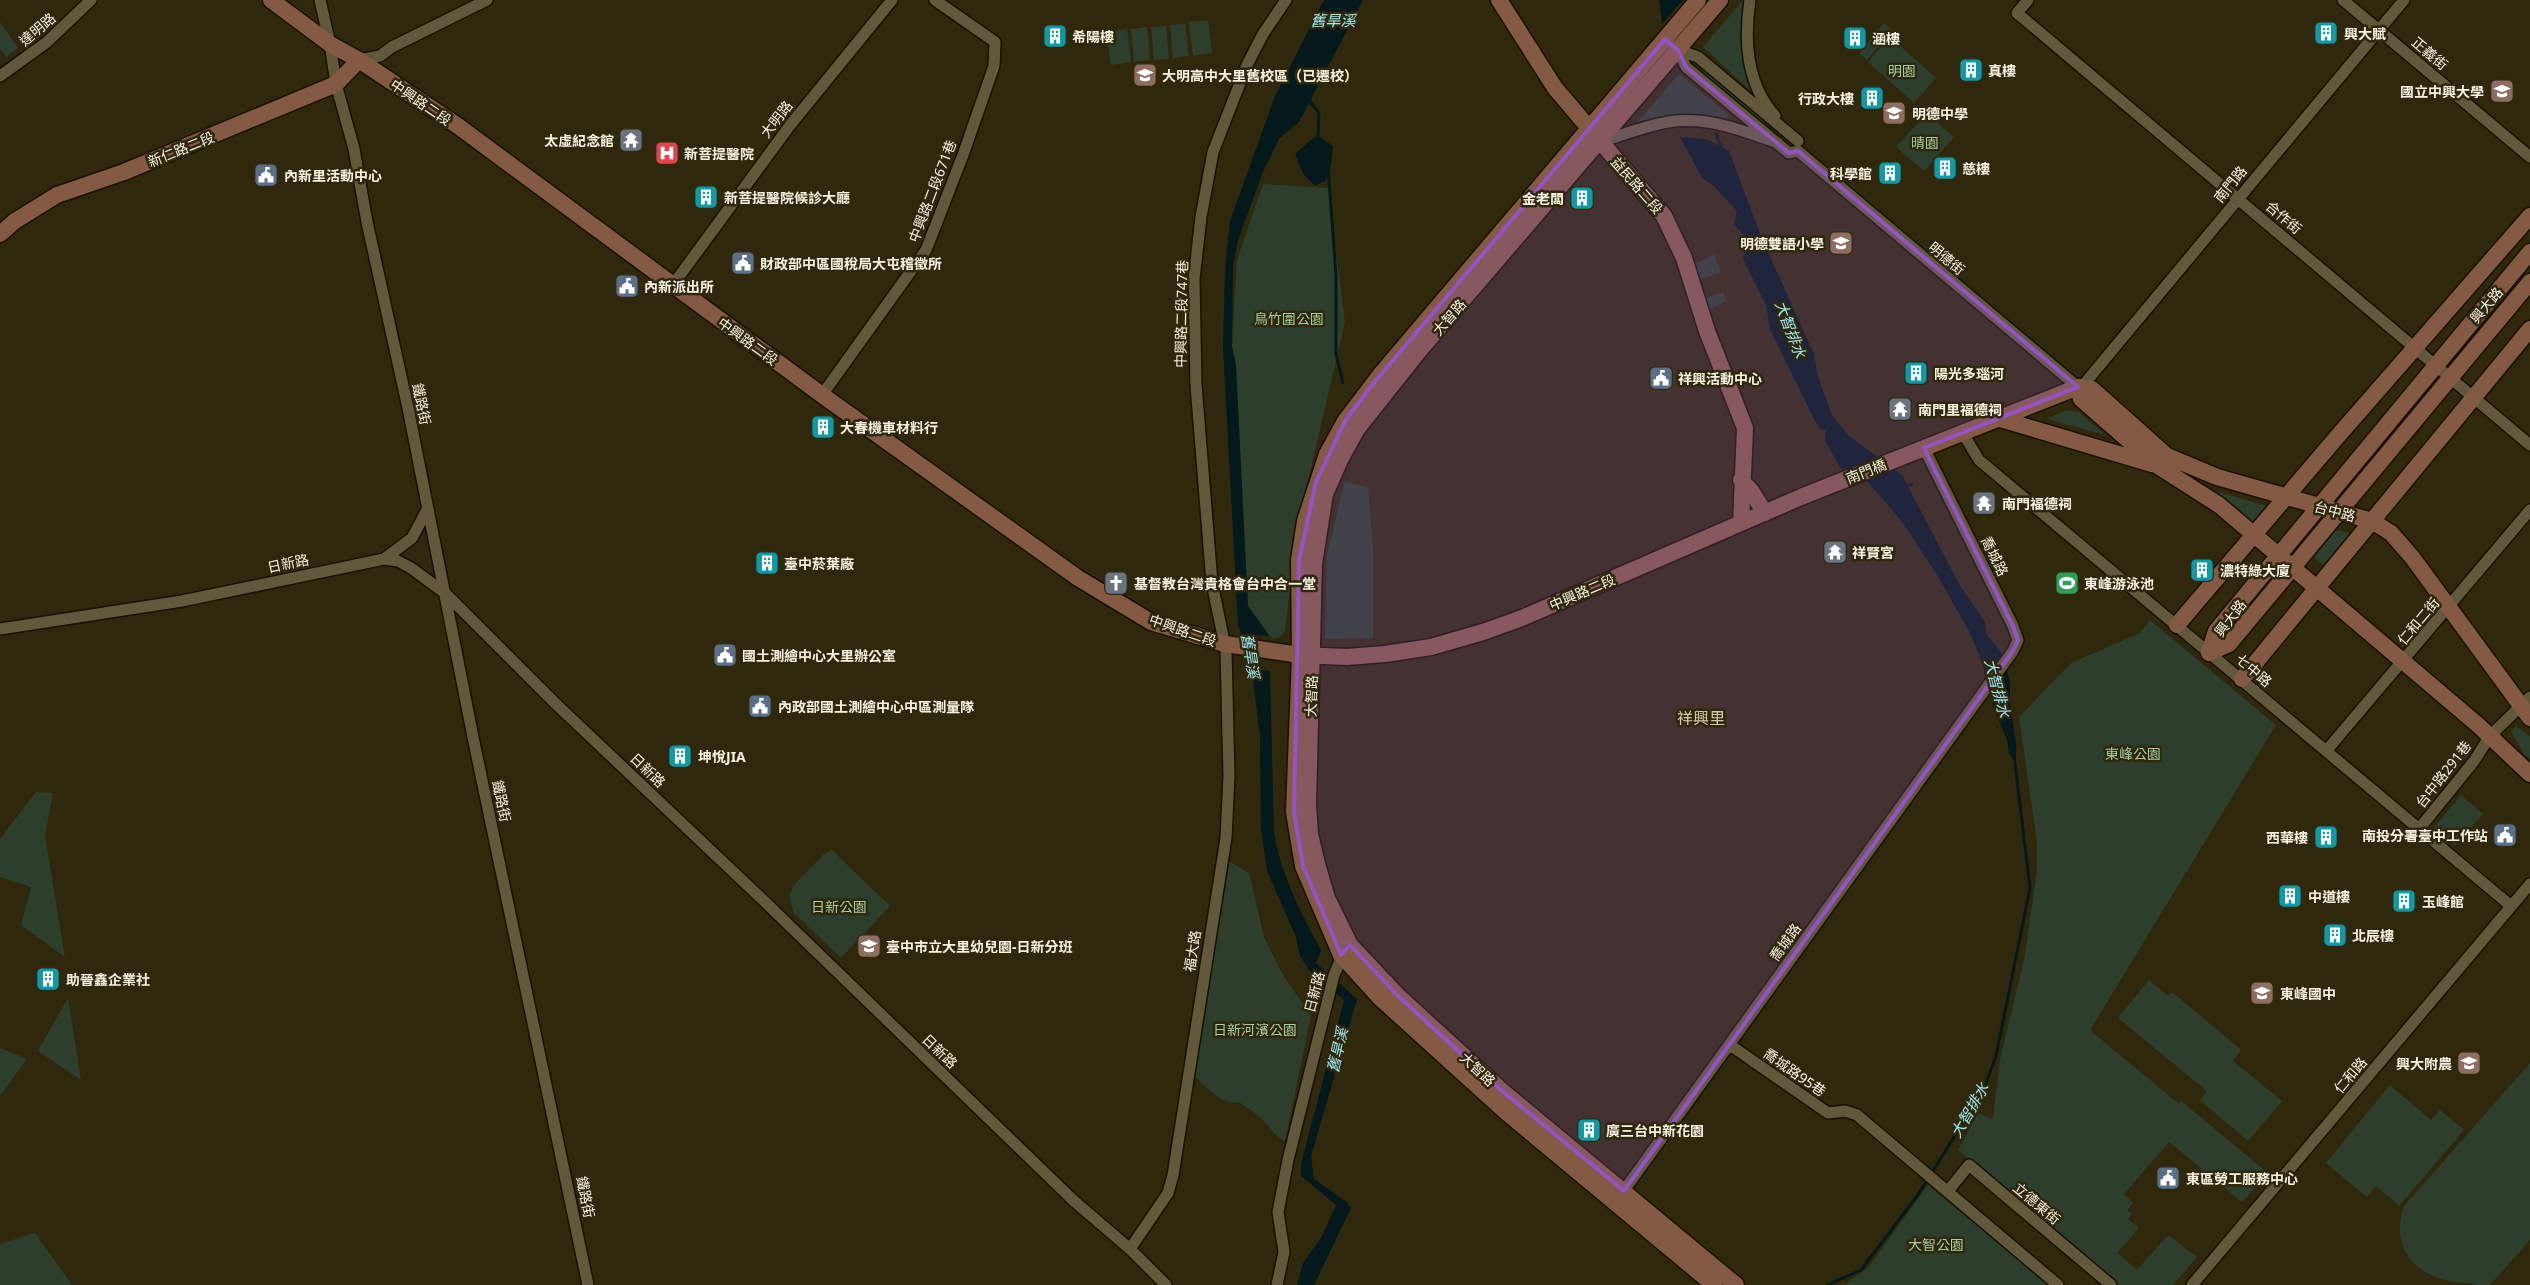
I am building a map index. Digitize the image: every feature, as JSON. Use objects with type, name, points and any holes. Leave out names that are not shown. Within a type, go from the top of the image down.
[{"type":"street","name":"達明路","points":[[0,76],[48,42],[91,0]]},
{"type":"street","name":"中興路二段","points":[[271,0],[330,44],[359,60],[458,126],[625,246],[672,286],[822,396],[1078,578],[1151,622],[1225,644],[1306,656],[1385,654],[1431,647],[1522,618],[1819,490]]},
{"type":"street","name":"鐵路街","points":[[320,0],[330,44],[336,84],[354,148],[367,222],[428,508],[588,1285]]},
{"type":"street","points":[[359,60],[380,56],[392,47],[487,0]]},
{"type":"street","name":"大明路","points":[[672,286],[791,124],[892,0]]},
{"type":"street","name":"中興路二段671巷","points":[[822,396],[926,250],[963,155],[994,66],[995,42],[935,0]]},
{"type":"street","name":"中興路二段747巷","points":[[1225,644],[1212,583],[1206,531],[1194,354],[1194,279],[1201,217],[1212,152],[1236,86],[1263,34],[1286,0]]},
{"type":"street","name":"益民路二段","points":[[1499,0],[1555,88],[1664,216],[1684,258],[1707,331],[1745,428],[1741,480],[1741,523]]},
{"type":"street","name":"大智路","points":[[1698,0],[1380,375],[1340,429],[1327,454],[1305,521],[1299,560],[1306,656],[1310,834],[1327,898],[1345,950],[1620,1196],[1714,1285]]},
{"type":"street","name":"大智路","points":[[1306,656],[1314,564],[1325,494],[1353,437],[1418,352],[1720,0]]},
{"type":"street","points":[[1750,0],[1746,30],[1752,71],[1771,110],[1798,146]]},
{"type":"street","name":"合作街","points":[[2028,0],[2017,13],[2530,445]]},
{"type":"street","name":"正義街","points":[[2343,0],[2530,157]]},
{"type":"street","name":"南門路","points":[[2078,387],[2085,383],[2404,0]]},
{"type":"street","name":"明德街","points":[[1665,39],[1678,50],[1698,57],[1798,146],[2078,387]]},
{"type":"street","name":"明德街","points":[[1678,50],[1686,67],[1789,153],[1798,146]]},
{"type":"street","name":"新仁路二段","points":[[0,234],[15,221],[57,195],[124,172],[336,84],[359,60]]},
{"type":"street","points":[[1600,142],[1643,128],[1676,121],[1725,125],[1778,144]]},
{"type":"street","name":"興大路","points":[[2177,625],[2530,216]]},
{"type":"street","name":"興大路","points":[[2209,652],[2216,631],[2530,252]]},
{"type":"street","name":"興大路","points":[[2209,652],[2229,644],[2530,282]]},
{"type":"street","points":[[2242,679],[2530,329]]},
{"type":"street","points":[[1919,450],[2078,387],[2081,399],[2158,466],[2219,505],[2403,660],[2490,736],[2530,774]]},
{"type":"street","name":"台中路","points":[[2078,387],[2092,389],[2167,456],[2217,477],[2285,498],[2372,521],[2396,538],[2527,707]]},
{"type":"street","points":[[1997,418],[2158,466]]},
{"type":"street","name":"七中路","points":[[1962,432],[1979,460],[2512,906]]},
{"type":"street","name":"南門橋","points":[[1819,490],[1919,450]]},
{"type":"street","name":"喬城路","points":[[1620,1196],[2013,652],[2018,640],[2013,626],[1919,450]]},
{"type":"street","points":[[1741,480],[1752,492],[1765,513]]},
{"type":"street","points":[[384,559],[412,538],[428,508]]},
{"type":"street","name":"仁和二街","points":[[2327,750],[2530,510]]},
{"type":"street","name":"日新路","points":[[0,629],[182,601],[384,559],[398,561],[411,568],[445,593],[556,704],[763,900],[1053,1181],[1130,1249],[1166,1285]]},
{"type":"street","name":"福大路","points":[[1130,1249],[1168,1193],[1173,1175],[1226,838],[1229,712],[1225,644]]},
{"type":"street","name":"台中路291巷","points":[[2419,829],[2474,761],[2490,736],[2527,707]]},
{"type":"street","name":"仁和路","points":[[2192,1285],[2530,884]]},
{"type":"street","name":"日新路","points":[[1277,1285],[1284,1252],[1278,1212],[1288,1160],[1334,975],[1345,950]]},
{"type":"street","name":"喬城路95巷","points":[[1730,1046],[1828,1113],[1845,1111],[1857,1115],[1948,1191]]},
{"type":"street","name":"立德東街","points":[[1948,1191],[1969,1165],[2111,1285]]},
{"type":"street","points":[[1948,1191],[2058,1285]]},
{"type":"street","name":"大智路","points":[[1620,1196],[1736,1285]]},
{"type":"highlighted area","points":[[1665,39],[1678,50],[1686,67],[1789,153],[1798,151],[2078,387],[1924,448],[2013,626],[2018,640],[2013,651],[1624,1191],[1502,1091],[1398,996],[1350,945],[1341,955],[1325,921],[1303,866],[1294,812],[1299,560],[1316,482],[1345,421],[1372,385]]},
{"type":"green space","points":[[1743,0],[1743,52],[1753,93],[1703,47]]},
{"type":"green space","points":[[1208,20],[1212,53],[1193,56],[1189,22]]},
{"type":"green space","points":[[0,22],[18,48],[6,57],[0,48]]},
{"type":"green space","points":[[1884,23],[1892,30],[1867,60],[1859,53]]},
{"type":"green space","points":[[1185,24],[1189,56],[1173,58],[1170,25]]},
{"type":"green space","points":[[1166,26],[1169,59],[1154,60],[1151,27]]},
{"type":"green space","points":[[1147,27],[1150,60],[1134,62],[1131,29]]},
{"type":"green space","points":[[1127,29],[1131,62],[1111,65],[1107,32]]},
{"type":"green space","name":"明園","points":[[1890,37],[1936,78],[1914,103],[1868,62]]},
{"type":"green space","points":[[1707,68],[1767,119],[1760,126],[1700,76]]},
{"type":"green space","points":[[1679,74],[1729,115],[1727,119],[1681,116],[1660,118],[1636,124]]},
{"type":"green space","name":"晴園","points":[[1927,113],[1954,137],[1924,171],[1896,147]]},
{"type":"green space","name":"鳥竹圍公園","points":[[1263,184],[1328,188],[1345,322],[1297,528],[1285,631],[1280,637],[1270,639],[1252,624],[1244,590],[1232,346],[1237,260]]},
{"type":"green space","points":[[1714,254],[1721,272],[1696,281],[1691,266]]},
{"type":"green space","points":[[1724,292],[1726,301],[1706,311],[1702,299]]},
{"type":"green space","points":[[2066,410],[2079,412],[2105,435],[2047,419]]},
{"type":"green space","points":[[1345,481],[1368,488],[1373,546],[1373,638],[1325,639],[1327,555]]},
{"type":"green space","points":[[2211,490],[2270,507],[2255,525]]},
{"type":"green space","points":[[2336,530],[2350,533],[2324,565],[2314,557]]},
{"type":"green space","name":"東峰公園","points":[[2150,620],[2276,725],[2090,1030],[2178,1103],[2181,1101],[2268,1173],[2242,1202],[2169,1142],[2124,1194],[2133,1203],[2127,1210],[2132,1214],[2128,1219],[2139,1228],[2117,1253],[2137,1270],[2168,1235],[2197,1257],[2173,1285],[2117,1285],[1958,1150],[1978,1113],[1993,1119],[2000,1060],[2025,955],[2037,872],[2037,842],[2019,717],[2071,663],[2140,633]]},
{"type":"green space","points":[[2516,726],[2530,736],[2530,759],[2524,754],[2511,731]]},
{"type":"green space","points":[[36,792],[53,793],[45,836],[65,957],[21,925],[31,887],[0,877],[0,839]]},
{"type":"green space","points":[[2461,795],[2483,814],[2455,846],[2434,828]]},
{"type":"green space","name":"日新公園","points":[[832,850],[890,906],[841,958],[794,913],[789,896],[794,885],[823,855]]},
{"type":"green space","name":"日新河濱公園","points":[[1227,860],[1249,873],[1264,937],[1283,975],[1311,1016],[1285,1141],[1277,1136],[1259,1116],[1239,1102],[1233,1103],[1221,1099],[1194,1076]]},
{"type":"green space","points":[[2149,980],[2168,996],[2172,992],[2241,1050],[2233,1061],[2282,1101],[2248,1141],[2200,1100],[2207,1091],[2118,1018]]},
{"type":"green space","points":[[68,998],[81,1080],[38,1051]]},
{"type":"green space","points":[[0,1048],[27,1059],[0,1096]]},
{"type":"green space","points":[[2530,1063],[2530,1240],[2490,1285],[2473,1285],[2475,1283],[2440,1279],[2414,1263],[2406,1252],[2401,1239],[2400,1223],[2404,1206]]},
{"type":"green space","points":[[2390,1085],[2431,1120],[2440,1110],[2464,1130],[2399,1206],[2376,1186],[2367,1197],[2326,1163]]},
{"type":"green space","name":"大智公園","points":[[1928,1185],[2048,1285],[1844,1285],[1868,1268]]},
{"type":"green space","points":[[35,1233],[72,1285],[0,1285],[0,1244]]},
{"type":"water","name":"舊旱溪","points":[[1324,0],[1363,0],[1299,122],[1279,139],[1263,172],[1238,240],[1233,266],[1232,346],[1236,365],[1248,606],[1269,635],[1274,832],[1286,878],[1321,950],[1316,963],[1357,999],[1311,1156],[1314,1179],[1347,1202],[1351,1208],[1314,1285],[1297,1285],[1303,1263],[1321,1238],[1336,1205],[1301,1176],[1301,1164],[1344,1000],[1309,970],[1300,956],[1296,937],[1267,871],[1261,828],[1260,736],[1251,665],[1238,625],[1223,347],[1225,268],[1230,221],[1275,96]]},
{"type":"water","points":[[1659,0],[1683,0],[1662,24]]},
{"type":"water","points":[[1317,135],[1333,146],[1331,165],[1325,181],[1315,186],[1303,174],[1295,154]]},
{"type":"water","points":[[1680,137],[1706,139],[1729,151],[1762,239],[1814,354],[1818,377],[1832,415],[1849,436],[1902,475],[1959,584],[1985,622],[1987,635],[2002,654],[2010,681],[2016,765],[2009,753],[2007,740],[1993,706],[1982,662],[1969,631],[1937,575],[1903,523],[1868,482],[1840,468],[1825,440],[1826,430],[1820,429],[1813,417],[1770,329],[1766,305],[1744,261],[1743,256],[1750,247],[1746,238],[1734,224],[1737,211],[1714,186],[1703,179]]},
{"type":"pier","points":[[1242,634],[1271,636],[1271,671],[1249,669],[1241,644]]},
{"type":"waterway","points":[[1308,99],[1319,113],[1318,139]]},
{"type":"waterway","name":"大智排水","points":[[1716,134],[1722,150]]},
{"type":"waterway","points":[[1328,167],[1336,275],[1336,354],[1343,383]]},
{"type":"waterway","points":[[1903,487],[1912,484]]},
{"type":"waterway","name":"大智排水","points":[[1827,1285],[1861,1270],[1917,1196],[1983,1091],[1996,1056],[2030,888],[2015,763]]},
{"type":"place","name":"興大賦","points":[[2326,33]]},
{"type":"place","name":"希陽樓","points":[[1055,36]]},
{"type":"place","name":"涵樓","points":[[1855,38]]},
{"type":"place","name":"真樓","points":[[1971,70]]},
{"type":"place","name":"大明高中大里舊校區（已遷校）","points":[[1145,75]]},
{"type":"place","name":"國立中興大學","points":[[2502,91]]},
{"type":"place","name":"行政大樓","points":[[1872,98]]},
{"type":"place","name":"明德中學","points":[[1894,113]]},
{"type":"place","name":"太虛紀念館","points":[[631,140]]},
{"type":"place","name":"新菩提醫院","points":[[667,153]]},
{"type":"place","name":"慈樓","points":[[1945,168]]},
{"type":"place","name":"科學館","points":[[1890,173]]},
{"type":"place","name":"內新里活動中心","points":[[266,175]]},
{"type":"place","name":"新菩提醫院候診大廳","points":[[706,197]]},
{"type":"place","name":"金老闆","points":[[1582,198]]},
{"type":"place","name":"明德雙語小學","points":[[1841,243]]},
{"type":"place","name":"財政部中區國稅局大屯稽徵所","points":[[743,263]]},
{"type":"place","name":"內新派出所","points":[[627,286]]},
{"type":"place","name":"陽光多瑙河","points":[[1916,373]]},
{"type":"place","name":"祥興活動中心","points":[[1661,378]]},
{"type":"place","name":"南門里福德祠","points":[[1900,409]]},
{"type":"place","name":"大春機車材料行","points":[[823,427]]},
{"type":"place","name":"南門福德祠","points":[[1984,503]]},
{"type":"place","name":"祥賢宮","points":[[1835,552]]},
{"type":"place","name":"臺中菸葉廠","points":[[767,563]]},
{"type":"place","name":"濃特綠大廈","points":[[2202,570]]},
{"type":"place","name":"基督教台灣貴格會台中合一堂","points":[[1116,583]]},
{"type":"place","name":"東峰游泳池","points":[[2067,583]]},
{"type":"place","name":"國土測繪中心大里辦公室","points":[[725,655]]},
{"type":"place","name":"內政部國土測繪中心中區測量隊","points":[[760,706]]},
{"type":"place","name":"坤悅JIA","points":[[680,756]]},
{"type":"place","name":"南投分署臺中工作站","points":[[2505,835]]},
{"type":"place","name":"西華樓","points":[[2326,837]]},
{"type":"place","name":"中道樓","points":[[2290,896]]},
{"type":"place","name":"玉峰館","points":[[2404,901]]},
{"type":"place","name":"北辰樓","points":[[2335,935]]},
{"type":"place","name":"臺中市立大里幼兒園-日新分班","points":[[869,946]]},
{"type":"place","name":"助晉鑫企業社","points":[[48,979]]},
{"type":"place","name":"東峰國中","points":[[2262,993]]},
{"type":"place","name":"興大附農","points":[[2469,1063]]},
{"type":"place","name":"廣三台中新花園","points":[[1589,1130]]},
{"type":"place","name":"東區勞工服務中心","points":[[2168,1178]]},
{"type":"district","name":"祥興里","points":[[1701,718]]}]
